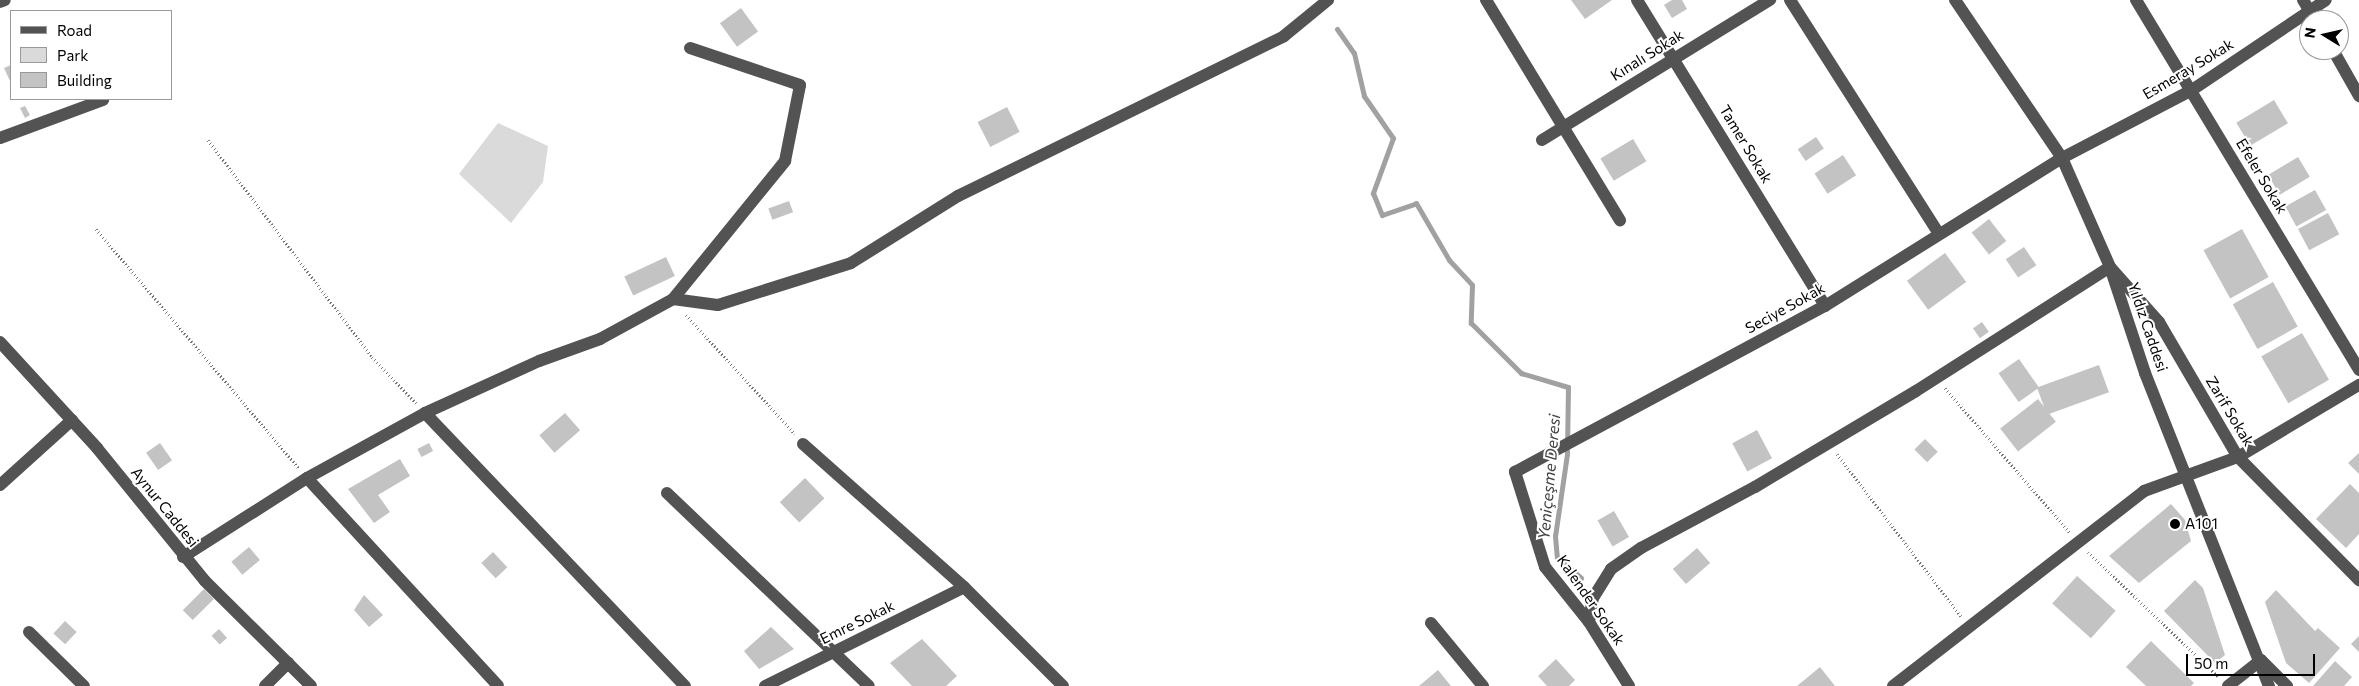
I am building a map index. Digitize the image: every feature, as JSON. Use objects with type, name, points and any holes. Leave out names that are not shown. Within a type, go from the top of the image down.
[{"type":"street","points":[[0,2],[5,0]]},
{"type":"street","points":[[673,299],[718,305],[852,264],[958,196],[1284,36],[1328,0]]},
{"type":"street","points":[[1486,0],[1620,220]]},
{"type":"street","name":"Tamer Sokak","points":[[1637,0],[1674,56],[1825,306]]},
{"type":"street","name":"Kınalı Sokak","points":[[1542,140],[1674,56],[1770,0]]},
{"type":"street","points":[[1790,0],[1940,234]]},
{"type":"street","name":"Yıldız Caddesi","points":[[1955,0],[2062,158],[2110,267],[2146,373],[2261,660],[2269,686]]},
{"type":"street","name":"Efeler Sokak","points":[[2136,0],[2192,90],[2359,370]]},
{"type":"street","name":"Esmeray Sokak","points":[[2309,10],[2326,0]]},
{"type":"street","name":"Esmeray Sokak","points":[[2062,158],[2192,90],[2299,17]]},
{"type":"street","points":[[183,557],[307,478],[425,412],[539,361],[600,339],[673,299],[785,161],[800,85],[690,48]]},
{"type":"street","points":[[2338,60],[2359,96]]},
{"type":"street","points":[[0,138],[103,100]]},
{"type":"street","name":"Seciye Sokak","points":[[1515,472],[1825,306],[2062,158]]},
{"type":"street","points":[[1589,622],[1593,598],[1611,569],[1641,548],[1755,487],[1916,391],[2110,267]]},
{"type":"street","name":"Zarif Sokak","points":[[2110,267],[2159,322],[2238,457],[2359,580]]},
{"type":"street","name":"Aynur Caddesi","points":[[0,342],[72,420],[183,557],[311,686]]},
{"type":"street","points":[[0,358],[14,355]]},
{"type":"street","points":[[1893,686],[1968,625],[2144,492],[2238,457],[2359,385]]},
{"type":"street","points":[[425,412],[685,686]]},
{"type":"street","points":[[0,485],[72,420]]},
{"type":"street","points":[[803,444],[964,587],[1063,686]]},
{"type":"street","name":"Kalender Sokak","points":[[1515,472],[1545,567],[1589,622],[1630,686]]},
{"type":"street","points":[[307,478],[498,686]]},
{"type":"street","points":[[667,493],[869,686]]},
{"type":"street","name":"Emre Sokak","points":[[765,686],[964,587]]},
{"type":"street","points":[[1431,623],[1483,686]]},
{"type":"street","points":[[29,632],[84,686]]},
{"type":"street","points":[[2228,686],[2261,660],[2287,686]]},
{"type":"street","points":[[265,686],[288,663]]},
{"type":"path","points":[[208,140],[372,357],[425,412]]},
{"type":"path","points":[[96,229],[307,478]]},
{"type":"path","points":[[673,299],[803,444]]},
{"type":"path","points":[[1830,446],[1968,625]]},
{"type":"green space","points":[[498,123],[548,146],[543,182],[511,223],[459,174]]},
{"type":"building","points":[[1571,0],[1612,0],[1585,19]]},
{"type":"building","points":[[1672,0],[1682,0],[1687,9],[1672,18],[1664,5]]},
{"type":"building","points":[[741,8],[758,31],[737,47],[720,23]]},
{"type":"building","points":[[10,65],[10,81],[4,68]]},
{"type":"building","points":[[2274,100],[2288,123],[2250,146],[2236,123]]},
{"type":"building","points":[[25,106],[30,115],[25,118],[20,108]]},
{"type":"building","points":[[1007,107],[1020,132],[990,147],[978,122]]},
{"type":"building","points":[[1816,137],[1824,149],[1806,161],[1798,149]]},
{"type":"building","points":[[1633,139],[1646,161],[1614,181],[1600,159]]},
{"type":"building","points":[[1843,155],[1856,175],[1828,194],[1814,174]]},
{"type":"building","points":[[2298,157],[2310,177],[2280,195],[2268,175]]},
{"type":"building","points":[[2315,190],[2326,210],[2296,227],[2285,206]]},
{"type":"building","points":[[789,201],[793,212],[772,220],[768,209]]},
{"type":"building","points":[[2328,213],[2339,234],[2309,250],[2298,229]]},
{"type":"building","points":[[1989,219],[2006,241],[1989,255],[1972,233]]},
{"type":"building","points":[[2242,229],[2269,277],[2230,298],[2204,250]]},
{"type":"building","points":[[2024,247],[2036,265],[2018,278],[2006,259]]},
{"type":"building","points":[[1945,253],[1966,282],[1928,310],[1907,281]]},
{"type":"building","points":[[666,257],[675,276],[633,295],[624,276]]},
{"type":"building","points":[[2273,282],[2298,327],[2257,349],[2233,304]]},
{"type":"building","points":[[1982,322],[1989,332],[1980,338],[1973,328]]},
{"type":"building","points":[[2302,333],[2329,380],[2288,403],[2261,356]]},
{"type":"building","points":[[2019,359],[2039,388],[2019,402],[1999,373]]},
{"type":"building","points":[[2099,365],[2109,392],[2047,415],[2037,388]]},
{"type":"building","points":[[2038,399],[2056,422],[2018,451],[2000,429]]},
{"type":"building","points":[[565,413],[580,430],[554,453],[539,435]]},
{"type":"building","points":[[1757,430],[1772,458],[1747,471],[1732,443]]},
{"type":"building","points":[[1925,439],[1938,452],[1927,462],[1914,450]]},
{"type":"building","points":[[160,443],[172,460],[158,470],[146,453]]},
{"type":"building","points":[[429,443],[433,451],[422,457],[417,449]]},
{"type":"building","points":[[2359,453],[2359,474],[2348,463]]},
{"type":"building","points":[[400,459],[410,476],[378,495],[390,512],[374,523],[348,489]]},
{"type":"building","points":[[805,478],[824,498],[799,522],[780,502]]},
{"type":"building","points":[[2350,484],[2359,493],[2359,534],[2346,548],[2316,519]]},
{"type":"building","points":[[2171,504],[2185,520],[2191,541],[2139,583],[2109,556]]},
{"type":"building","points":[[1614,511],[1629,537],[1613,546],[1598,520]]},
{"type":"building","points":[[249,547],[260,560],[242,575],[231,562]]},
{"type":"building","points":[[1697,548],[1710,563],[1686,584],[1673,569]]},
{"type":"building","points":[[493,552],[507,567],[496,578],[481,563]]},
{"type":"building","points":[[2077,576],[2116,611],[2091,638],[2052,603]]},
{"type":"building","points":[[2195,580],[2203,588],[2225,655],[2215,663],[2164,611]]},
{"type":"building","points":[[204,589],[214,599],[193,620],[183,610]]},
{"type":"building","points":[[2276,590],[2315,631],[2318,628],[2340,648],[2309,683],[2286,663],[2265,602]]},
{"type":"building","points":[[364,595],[383,615],[369,627],[354,610]]},
{"type":"building","points":[[65,621],[77,632],[65,644],[53,633]]},
{"type":"building","points":[[771,627],[794,649],[759,669],[744,651]]},
{"type":"building","points":[[219,629],[227,638],[220,645],[212,636]]},
{"type":"building","points":[[2359,636],[2359,652],[2351,644]]},
{"type":"building","points":[[922,639],[957,676],[946,686],[912,686],[890,663]]},
{"type":"building","points":[[2151,641],[2194,683],[2191,686],[2146,686],[2126,667]]},
{"type":"building","points":[[1556,659],[1575,680],[1569,686],[1547,686],[1538,676]]},
{"type":"building","points":[[2335,661],[2352,677],[2344,686],[2313,686]]},
{"type":"building","points":[[1820,667],[1835,686],[1797,686]]},
{"type":"building","points":[[1438,670],[1451,686],[1419,686]]},
{"type":"waterway","name":"Yeniçeşme Deresi","points":[[1337,29],[1354,53],[1364,96],[1393,138],[1373,193],[1382,215],[1416,203],[1449,260],[1472,285],[1471,323],[1521,373],[1568,387],[1567,454],[1555,536],[1557,557],[1581,578]]},
{"type":"place","name":"A101","points":[[2175,524]]}]
